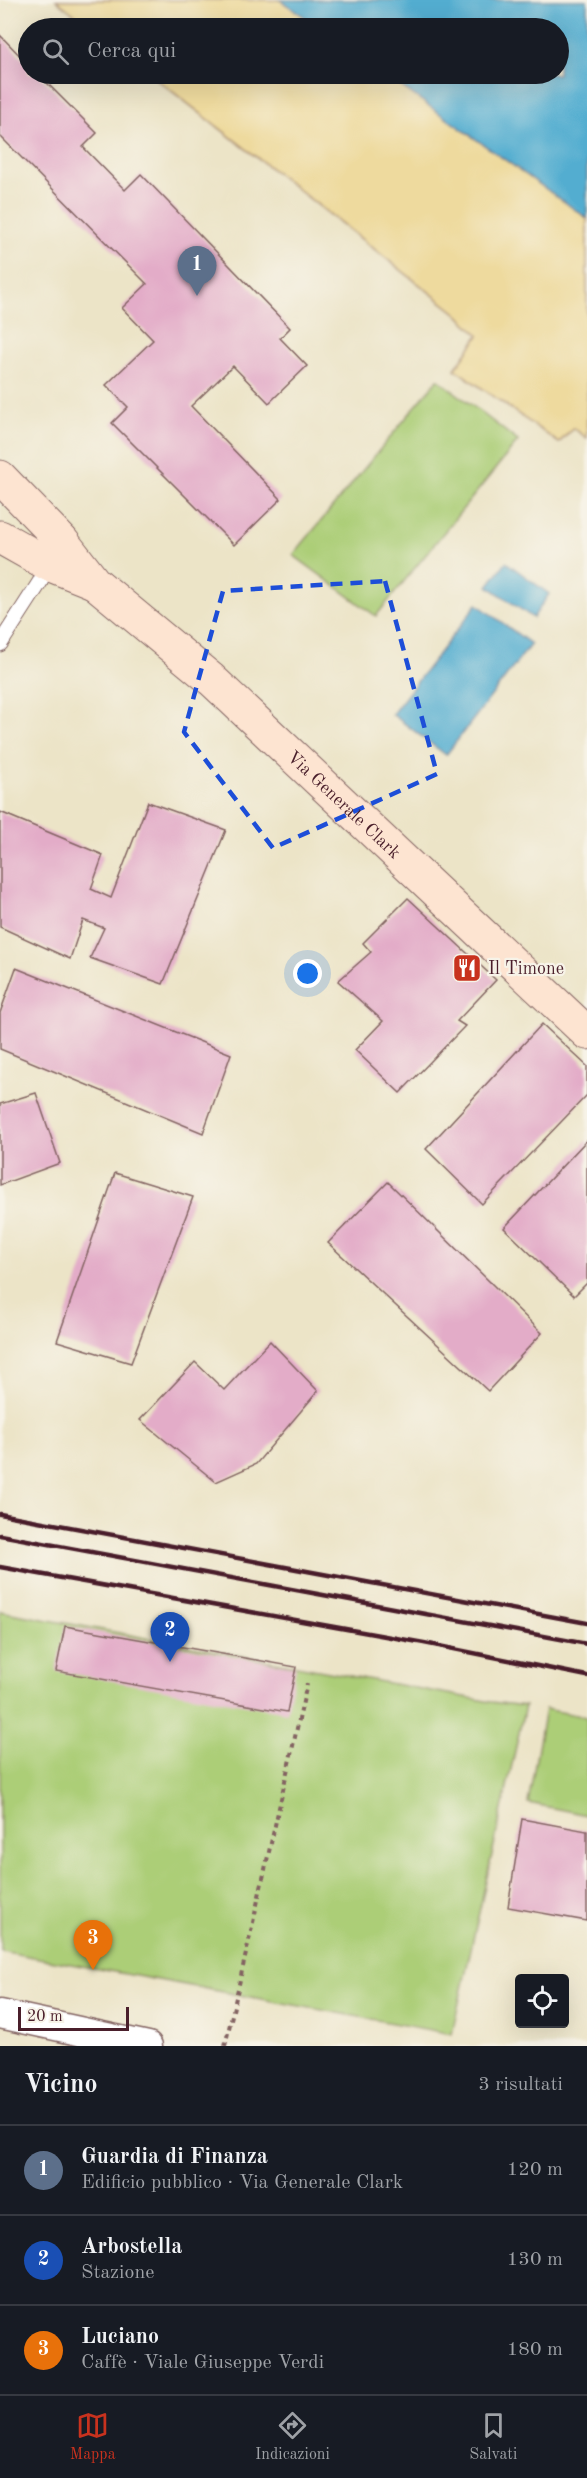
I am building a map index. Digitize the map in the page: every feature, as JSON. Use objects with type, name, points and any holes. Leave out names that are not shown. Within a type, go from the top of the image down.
[{"type":"main road","name":"Via Generale Clark","points":[[0,477],[51,530],[94,582],[211,679],[587,1033]]},
{"type":"main road","name":"Via Generale Clark","points":[[0,537],[48,564],[94,582]]},
{"type":"street","points":[[0,2014],[148,2046]]},
{"type":"lane","points":[[0,644],[40,582],[48,564],[51,530]]},
{"type":"path","points":[[225,2046],[307,1684]]},
{"type":"highlighted area","points":[[385,581],[437,774],[273,848],[184,732],[223,591]]},
{"type":"green space","points":[[438,379],[518,441],[376,616],[293,555]]},
{"type":"green space","points":[[0,1611],[491,1702],[525,1706],[452,2034],[0,1951]]},
{"type":"green space","points":[[545,1709],[587,1717],[587,1815],[528,1803]]},
{"type":"sand","points":[[56,0],[280,0],[306,18],[79,18]]},
{"type":"sand","points":[[163,84],[398,84],[587,218],[587,438],[573,428],[559,443],[455,369],[479,335],[456,313]]},
{"type":"water","points":[[280,0],[587,0],[587,218],[398,84],[569,84],[569,18],[306,18]]},
{"type":"water","points":[[506,562],[549,594],[533,618],[488,586]]},
{"type":"water","points":[[477,604],[531,644],[446,755],[392,714]]},
{"type":"building","points":[[0,35],[18,54],[18,84],[48,84],[97,133],[83,147],[125,190],[141,174],[290,328],[280,338],[307,366],[269,403],[233,366],[191,406],[281,499],[234,545],[112,423],[128,407],[106,385],[153,340],[122,308],[147,284],[0,136]]},
{"type":"building","points":[[148,802],[226,830],[163,984],[90,958],[104,928],[83,920],[70,959],[0,927],[0,812],[103,855],[91,889],[111,898]]},
{"type":"building","points":[[408,898],[496,980],[457,1021],[465,1026],[400,1093],[355,1050],[383,1021],[338,981],[371,952],[363,943]]},
{"type":"building","points":[[16,968],[231,1054],[203,1133],[0,1049],[0,1013]]},
{"type":"building","points":[[542,1024],[587,1066],[587,1095],[482,1204],[426,1149]]},
{"type":"building","points":[[36,1093],[60,1163],[0,1185],[0,1104]]},
{"type":"building","points":[[587,1140],[587,1283],[574,1296],[504,1228]]},
{"type":"building","points":[[115,1173],[193,1197],[131,1363],[57,1341]]},
{"type":"building","points":[[388,1182],[542,1333],[488,1391],[328,1243]]},
{"type":"building","points":[[270,1341],[318,1391],[256,1464],[216,1482],[140,1420],[195,1362],[224,1390]]},
{"type":"building","points":[[65,1626],[296,1667],[287,1712],[56,1671]]},
{"type":"building","points":[[522,1819],[587,1831],[587,1921],[508,1907]]},
{"type":"railway","points":[[0,1514],[587,1623]]},
{"type":"railway","points":[[0,1535],[587,1644]]},
{"type":"railway","points":[[0,1567],[424,1643],[587,1676]]},
{"type":"place","name":"Guardia di Finanza","points":[[197,296]]},
{"type":"place","name":"Il Timone","points":[[467,968]]},
{"type":"place","name":"Arbostella","points":[[170,1662]]},
{"type":"place","name":"Luciano","points":[[93,1970]]}]
